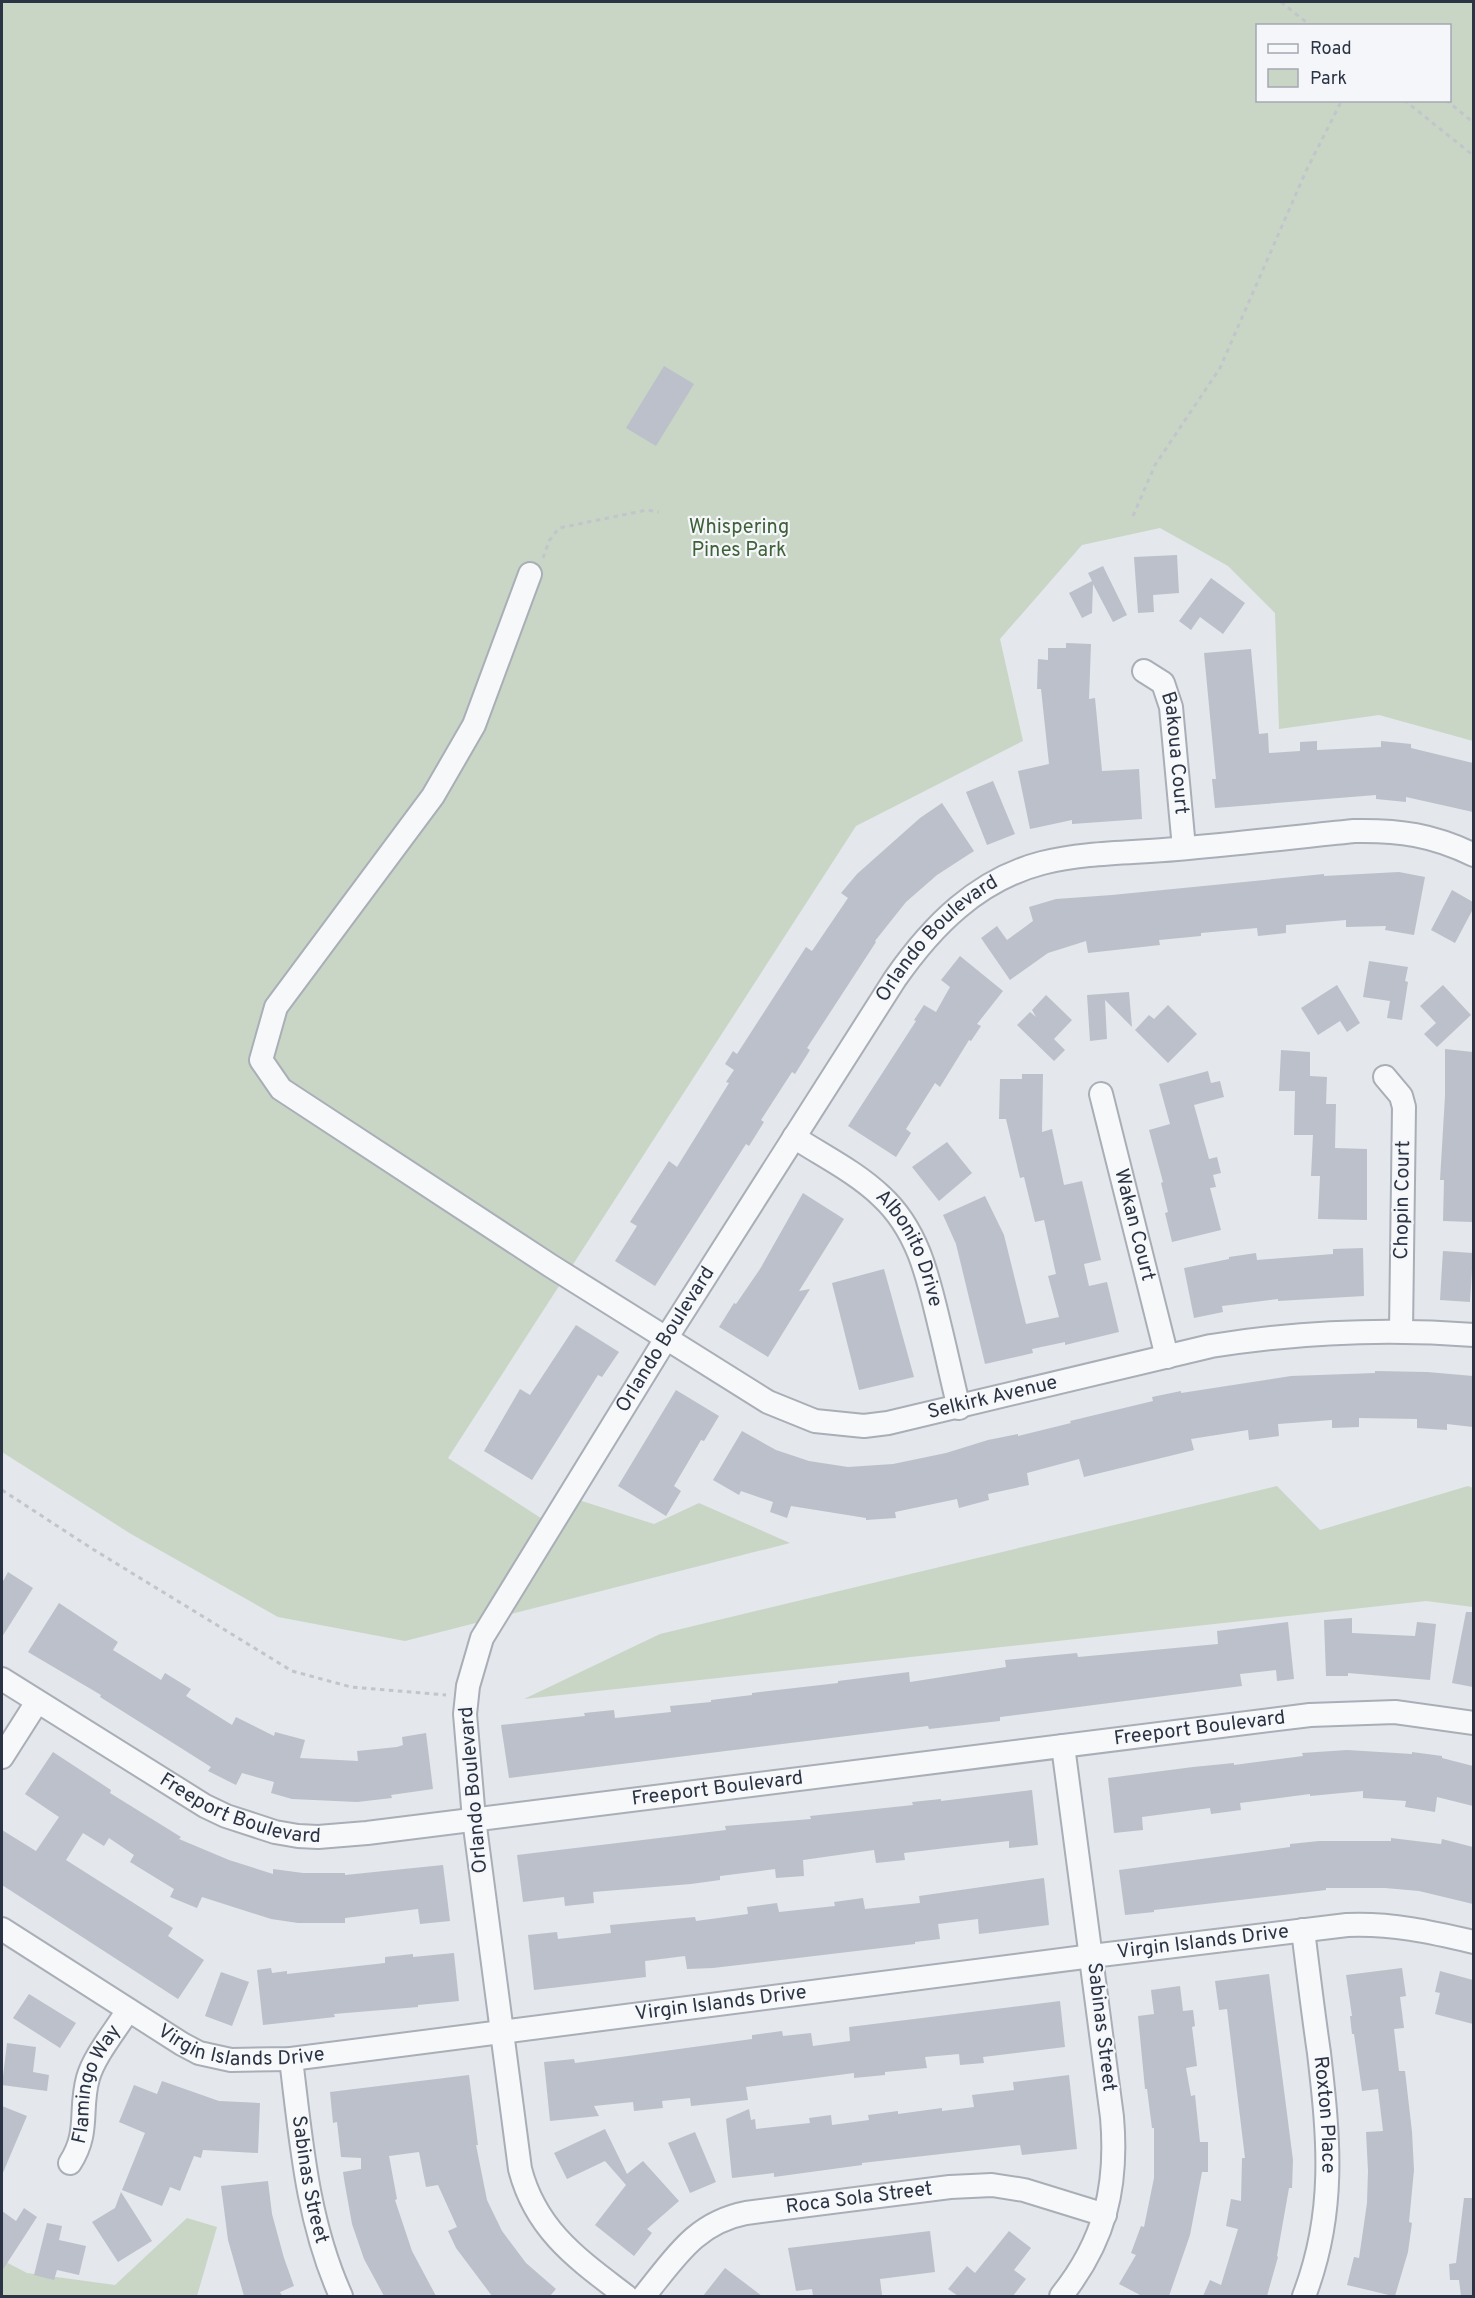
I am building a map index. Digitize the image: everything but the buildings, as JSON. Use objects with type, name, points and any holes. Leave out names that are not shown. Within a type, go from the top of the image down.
[{"type":"street","name":"Selkirk Avenue","points":[[536,566],[474,725],[433,796],[276,1006],[261,1059],[281,1089],[551,1266],[668,1337],[768,1402],[815,1421],[864,1426],[888,1424],[1211,1346],[1290,1335],[1322,1332],[1401,1331],[1473,1335]]},
{"type":"street","name":"Bakoua Court","points":[[1144,670],[1163,683],[1171,707],[1184,848]]},
{"type":"street","name":"Orlando Boulevard","points":[[627,2296],[560,2242],[542,2221],[527,2194],[517,2152],[474,1820],[465,1714],[468,1686],[482,1638],[668,1337],[910,958],[938,924],[966,900],[1012,874],[1044,863],[1354,831],[1378,830],[1413,833],[1449,843],[1473,855]]},
{"type":"street","name":"Chopin Court","points":[[1384,1077],[1401,1096],[1404,1107],[1401,1331]]},
{"type":"street","name":"Wakan Court","points":[[1101,1094],[1167,1357]]},
{"type":"street","name":"Albonito Drive","points":[[794,1137],[865,1182],[890,1204],[907,1228],[916,1244],[928,1276],[959,1408]]},
{"type":"street","name":"Freeport Boulevard","points":[[2,1679],[205,1806],[250,1825],[298,1836],[318,1837],[474,1820],[1310,1715],[1395,1712],[1473,1723]]},
{"type":"street","points":[[2,1757],[37,1702]]},
{"type":"street","name":"Sabinas Street","points":[[1061,2296],[1085,2262],[1105,2215],[1114,2173],[1114,2134],[1063,1746]]},
{"type":"street","name":"Virgin Islands Drive","points":[[2,1929],[182,2044],[215,2058],[249,2061],[291,2059],[1347,1925],[1382,1924],[1413,1928],[1473,1942]]},
{"type":"street","name":"Roxton Place","points":[[1303,1930],[1327,2121],[1329,2173],[1319,2245],[1304,2296]]},
{"type":"street","name":"Flamingo Way","points":[[70,2163],[81,2143],[83,2102],[88,2076],[128,2010]]},
{"type":"street","name":"Sabinas Street","points":[[291,2059],[313,2217],[321,2247],[341,2296]]},
{"type":"street","name":"Roca Sola Street","points":[[644,2296],[691,2239],[717,2221],[746,2212],[950,2187],[992,2185],[1017,2188],[1105,2215]]},
{"type":"path","points":[[1281,2],[1308,24]]},
{"type":"path","points":[[1133,516],[1155,465],[1220,368],[1306,171],[1341,102]]},
{"type":"path","points":[[1406,102],[1473,156]]},
{"type":"path","points":[[1448,102],[1473,123]]},
{"type":"path","points":[[536,566],[549,541],[559,528],[647,510],[659,512]]},
{"type":"path","points":[[2,1490],[91,1548],[291,1671],[351,1687],[467,1696]]},
{"type":"green space","name":"Whispering Pines Park","points":[[2,2],[1473,2],[1473,741],[1379,715],[1279,729],[1275,613],[1228,566],[1160,528],[1082,545],[1000,639],[1023,741],[856,826],[448,1458],[550,1524],[566,1496],[654,1524],[699,1503],[790,1543],[405,1641],[278,1617],[131,1534],[2,1452]]},
{"type":"green space","points":[[1277,1486],[1320,1530],[1468,1486],[1473,1488],[1473,1607],[1426,1601],[524,1699],[660,1634]]},
{"type":"green space","points":[[187,2218],[217,2227],[197,2296],[2,2296],[2,2260],[27,2273],[115,2285]]}]
